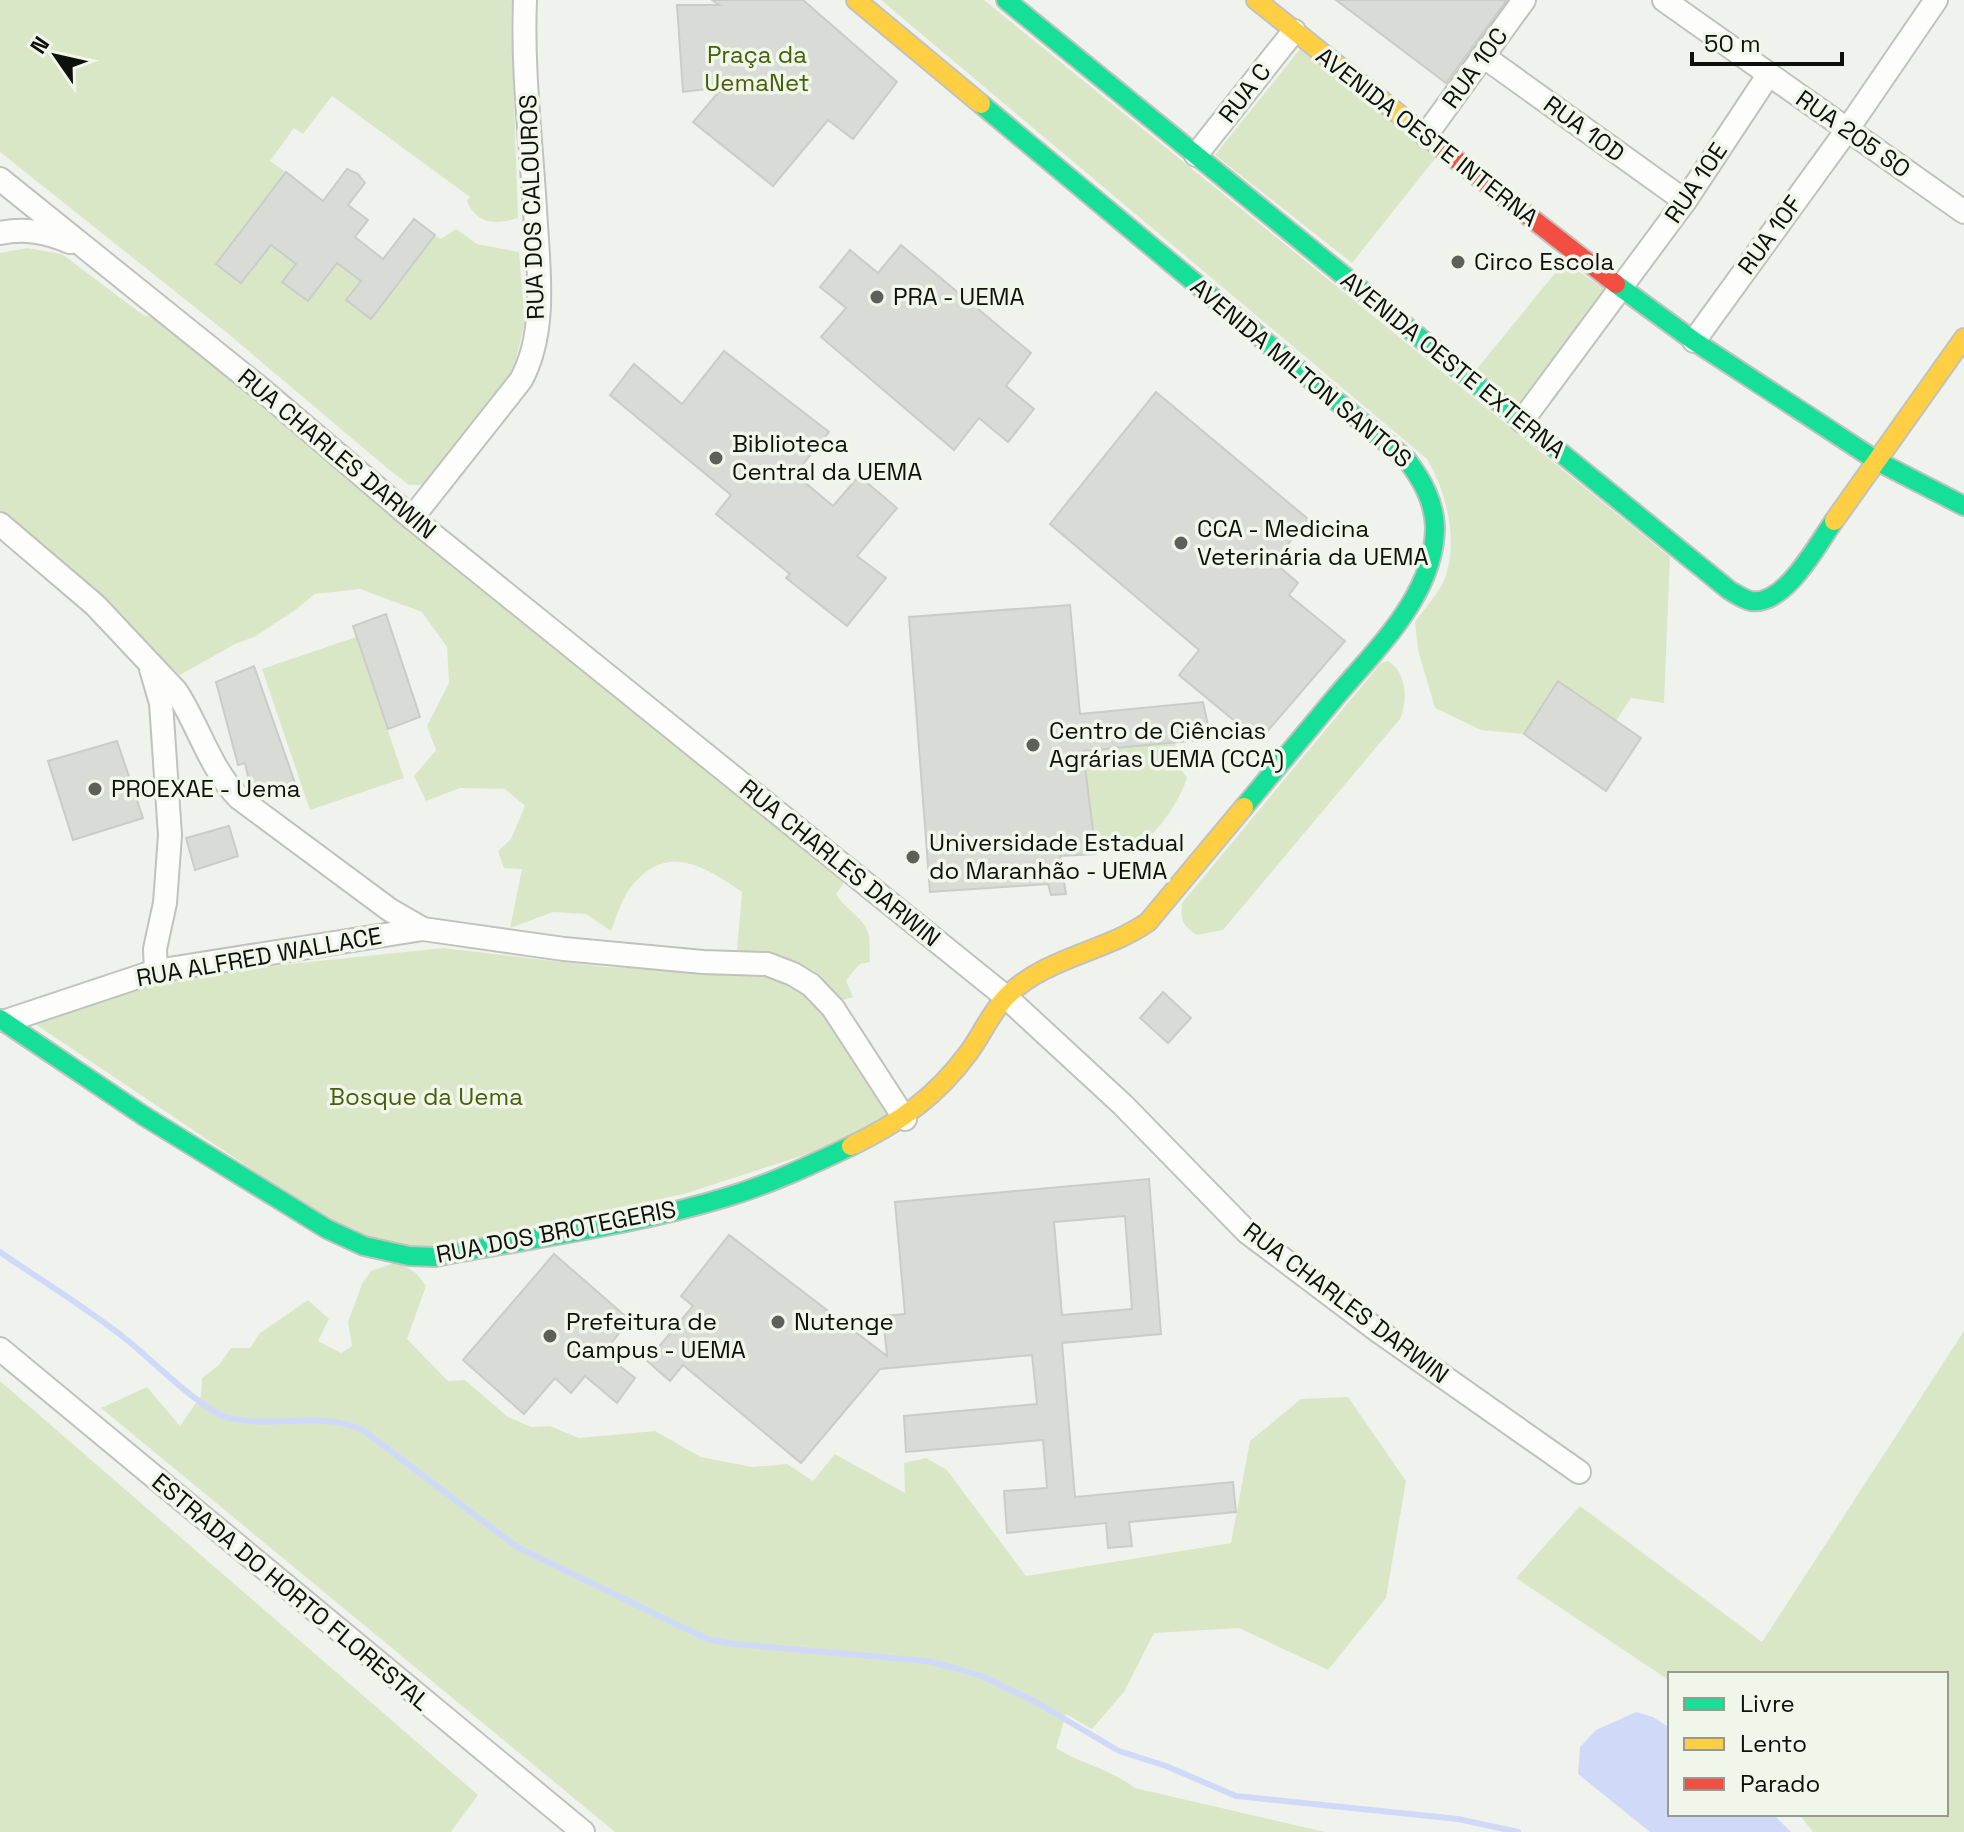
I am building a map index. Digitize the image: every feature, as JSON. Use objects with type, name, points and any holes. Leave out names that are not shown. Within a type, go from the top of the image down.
[{"type":"street","name":"RUA DOS CALOUROS","points":[[412,518],[521,380],[533,354],[538,318],[537,251],[525,0]]},
{"type":"street","name":"AVENIDA MILTON SANTOS","points":[[856,0],[1407,460],[1420,474],[1432,501],[1433,546],[1424,581],[1415,599],[1148,922],[1135,931],[1037,974],[1006,997]]},
{"type":"street","name":"AVENIDA OESTE EXTERNA","points":[[1006,0],[1742,598],[1758,603],[1775,597],[1788,585],[1877,461]]},
{"type":"street","name":"AVENIDA OESTE INTERNA","points":[[1256,0],[1621,289],[1694,341],[1877,461],[1964,506]]},
{"type":"street","name":"RUA 10C","points":[[1426,135],[1524,0]]},
{"type":"street","name":"RUA 10F","points":[[1694,341],[1847,130],[1936,0]]},
{"type":"street","name":"RUA 205 SO","points":[[1677,4],[1769,74],[1964,212]]},
{"type":"street","name":"RUA C","points":[[1196,155],[1294,31]]},
{"type":"street","name":"RUA 10D","points":[[1483,56],[1685,201]]},
{"type":"street","name":"RUA 10E","points":[[1522,421],[1685,201],[1769,74]]},
{"type":"street","name":"RUA CHARLES DARWIN","points":[[0,179],[261,389],[412,518],[1006,997],[1123,1105],[1247,1232],[1377,1330],[1579,1472]]},
{"type":"street","name":"RUA CHARLES DARWIN","points":[[0,233],[23,230],[48,233],[96,255]]},
{"type":"street","points":[[1877,461],[1964,338]]},
{"type":"street","points":[[0,524],[95,605],[182,699],[208,755],[239,798],[390,910],[423,929],[564,949],[703,962],[767,964],[784,969],[811,985],[833,1008],[905,1119]]},
{"type":"street","points":[[147,660],[161,703],[170,835],[165,903],[155,949],[156,971]]},
{"type":"street","name":"RUA ALFRED WALLACE","points":[[3,1020],[156,971],[423,929]]},
{"type":"street","name":"RUA DOS BROTEGERIS","points":[[3,1020],[144,1116],[314,1222],[364,1246],[409,1256],[435,1257],[707,1203],[789,1174],[905,1119],[943,1087],[1006,997]]},
{"type":"street","name":"ESTRADA DO HORTO FLORESTAL","points":[[0,1349],[583,1832]]},
{"type":"green space","points":[[0,0],[513,0],[518,218],[502,222],[482,219],[471,209],[467,201],[470,197],[332,96],[303,134],[294,128],[270,161],[286,172],[217,264],[241,283],[271,245],[296,264],[283,282],[308,301],[337,263],[361,281],[347,300],[371,319],[435,235],[441,239],[456,229],[477,244],[519,252],[525,322],[514,367],[482,417],[423,485],[409,485],[387,468],[226,332],[0,152]]},
{"type":"green space","points":[[881,0],[984,0],[1670,557],[1664,703],[1631,698],[1616,721],[1558,682],[1524,734],[1481,730],[1435,708],[1418,650],[1415,622],[1444,581],[1451,546],[1445,500],[1427,459]]},
{"type":"green space","points":[[1300,49],[1437,156],[1352,263],[1215,155]]},
{"type":"green space","points":[[27,248],[62,254],[143,315],[155,318],[844,883],[836,894],[864,924],[869,939],[870,962],[860,964],[846,980],[853,997],[843,1000],[818,977],[783,959],[737,950],[742,892],[712,873],[683,862],[656,866],[642,875],[626,894],[611,931],[586,914],[553,912],[510,928],[522,869],[504,868],[498,851],[511,839],[525,806],[505,789],[460,788],[426,801],[414,776],[436,750],[427,726],[449,683],[447,647],[422,612],[360,589],[315,594],[254,637],[235,644],[180,675],[101,600],[0,514],[0,253]]},
{"type":"green space","points":[[1564,262],[1611,293],[1522,408],[1476,370]]},
{"type":"green space","points":[[356,637],[404,778],[310,810],[262,669]]},
{"type":"green space","points":[[1388,661],[1399,672],[1404,687],[1400,719],[1223,930],[1197,935],[1192,932],[1184,922],[1182,903],[1381,663]]},
{"type":"green space","points":[[1175,742],[1180,768],[1187,778],[1163,822],[1145,841],[1125,850],[1094,840],[1083,751]]},
{"type":"green space","name":"Bosque da Uema","points":[[443,948],[605,967],[753,973],[790,980],[819,998],[890,1115],[820,1150],[684,1194],[423,1249],[363,1236],[318,1214],[35,1024],[175,976]]},
{"type":"green space","points":[[397,1262],[416,1273],[426,1286],[407,1339],[448,1381],[465,1380],[508,1417],[531,1427],[550,1426],[579,1438],[655,1431],[701,1457],[752,1467],[787,1464],[813,1481],[835,1454],[905,1493],[904,1463],[926,1458],[947,1470],[1026,1576],[1231,1543],[1250,1441],[1301,1399],[1348,1397],[1406,1481],[1386,1598],[1328,1670],[1239,1628],[1154,1633],[1124,1692],[1092,1729],[1066,1714],[1056,1748],[1135,1788],[1325,1832],[615,1832],[101,1408],[147,1387],[180,1426],[201,1396],[202,1378],[219,1365],[231,1348],[250,1348],[260,1333],[308,1300],[329,1319],[318,1341],[341,1353],[352,1346],[348,1322],[362,1284],[371,1271]]},
{"type":"green space","points":[[1964,1331],[1964,1832],[1813,1832],[1801,1816],[1948,1816],[1948,1672],[1668,1672],[1668,1680],[1516,1578],[1580,1506],[1762,1642]]},
{"type":"green space","points":[[0,1381],[478,1795],[451,1832],[0,1832]]},
{"type":"water","points":[[1636,1712],[1653,1717],[1668,1727],[1668,1816],[1775,1816],[1791,1832],[1650,1832],[1578,1774],[1580,1747],[1596,1730]]},
{"type":"building","points":[[712,0],[803,0],[897,82],[853,139],[828,120],[773,186],[693,122],[723,87],[683,92],[677,5],[719,5]]},
{"type":"building","points":[[1336,0],[1507,0],[1446,83]]},
{"type":"building","points":[[347,169],[358,174],[365,183],[348,205],[368,220],[355,237],[383,259],[414,219],[435,235],[371,319],[346,300],[361,281],[337,263],[308,301],[282,282],[296,264],[271,245],[241,283],[216,264],[286,172],[323,201]]},
{"type":"building","points":[[901,245],[1031,353],[1006,386],[1034,409],[1008,442],[979,418],[954,450],[821,337],[846,308],[820,287],[850,250],[878,273]]},
{"type":"building","name":"Biblioteca Central da UEMA","points":[[724,351],[829,432],[795,474],[833,506],[859,476],[897,508],[857,556],[886,578],[847,626],[786,578],[790,574],[716,514],[731,495],[610,395],[634,364],[682,404]]},
{"type":"building","name":"CCA - Medicina Veterinária da UEMA","points":[[1156,392],[1308,519],[1274,562],[1298,583],[1289,595],[1345,641],[1259,741],[1179,675],[1199,650],[1050,524]]},
{"type":"building","name":"Centro de Ciências Agrárias UEMA (CCA)","points":[[1070,605],[1080,714],[1203,702],[1211,739],[1083,751],[1096,854],[1060,856],[1066,894],[1051,895],[1048,884],[930,892],[909,617]]},
{"type":"building","points":[[386,614],[420,717],[388,729],[353,626]]},
{"type":"building","points":[[254,666],[295,783],[257,794],[251,790],[245,763],[238,765],[216,682]]},
{"type":"building","points":[[1558,681],[1641,738],[1606,791],[1524,734]]},
{"type":"building","name":"PROEXAE - Uema","points":[[117,741],[143,818],[73,840],[48,761]]},
{"type":"building","points":[[229,826],[238,856],[195,870],[186,838]]},
{"type":"building","points":[[1163,992],[1191,1018],[1168,1043],[1140,1018]]},
{"type":"building","points":[[1149,1179],[1161,1334],[1062,1343],[1075,1497],[1233,1482],[1236,1512],[1129,1522],[1132,1546],[1108,1548],[1106,1523],[1007,1533],[1004,1491],[1047,1488],[1043,1440],[906,1452],[904,1416],[1037,1404],[1032,1355],[880,1369],[801,1463],[683,1365],[670,1381],[647,1361],[693,1306],[681,1296],[729,1235],[887,1356],[883,1316],[905,1314],[895,1202]],"holes":[[[1125,1216],[1132,1309],[1062,1315],[1054,1222]]]},
{"type":"building","name":"Prefeitura de Campus - UEMA","points":[[554,1254],[630,1320],[603,1353],[635,1378],[617,1403],[585,1376],[571,1393],[555,1378],[524,1414],[463,1360]]},
{"type":"waterway","points":[[0,1252],[112,1328],[218,1414],[246,1421],[329,1421],[363,1430],[517,1547],[707,1639],[927,1661],[955,1668],[984,1677],[1034,1701],[1119,1751],[1166,1766],[1236,1796],[1458,1819],[1518,1832]]},
{"type":"traffic: fast","points":[[1006,0],[1729,590],[1751,601],[1764,600],[1776,594],[1799,572],[1834,521]]},
{"type":"traffic: fast","points":[[981,104],[1407,460],[1430,500],[1435,527],[1432,552],[1414,598],[1384,641],[1244,807]]},
{"type":"traffic: fast","points":[[1616,284],[1694,341],[1877,461],[1964,506]]},
{"type":"traffic: fast","points":[[0,1019],[144,1116],[327,1229],[364,1246],[409,1256],[435,1257],[618,1224],[691,1207],[759,1186],[851,1146]]},
{"type":"traffic: slow","points":[[856,0],[981,104]]},
{"type":"traffic: slow","points":[[1256,0],[1445,151]]},
{"type":"traffic: slow","points":[[1834,521],[1964,338]]},
{"type":"traffic: slow","points":[[851,1146],[901,1118],[944,1082],[969,1052],[1002,1002],[1022,983],[1057,963],[1113,941],[1148,922],[1244,807]]},
{"type":"traffic: jam","points":[[1445,151],[1616,284]]},
{"type":"place","name":"Circo Escola","points":[[1458,262]]},
{"type":"place","name":"PRA - UEMA","points":[[877,297]]},
{"type":"place","name":"Biblioteca Central da UEMA","points":[[716,458]]},
{"type":"place","name":"CCA - Medicina Veterinária da UEMA","points":[[1181,543]]},
{"type":"place","name":"Centro de Ciências Agrárias UEMA (CCA)","points":[[1033,745]]},
{"type":"place","name":"PROEXAE - Uema","points":[[95,789]]},
{"type":"place","name":"Universidade Estadual do Maranhão - UEMA","points":[[913,857]]},
{"type":"place","name":"Nutenge","points":[[778,1322]]},
{"type":"place","name":"Prefeitura de Campus - UEMA","points":[[550,1336]]},
{"type":"park label","name":"Praça da UemaNet","points":[[757,69]]}]
